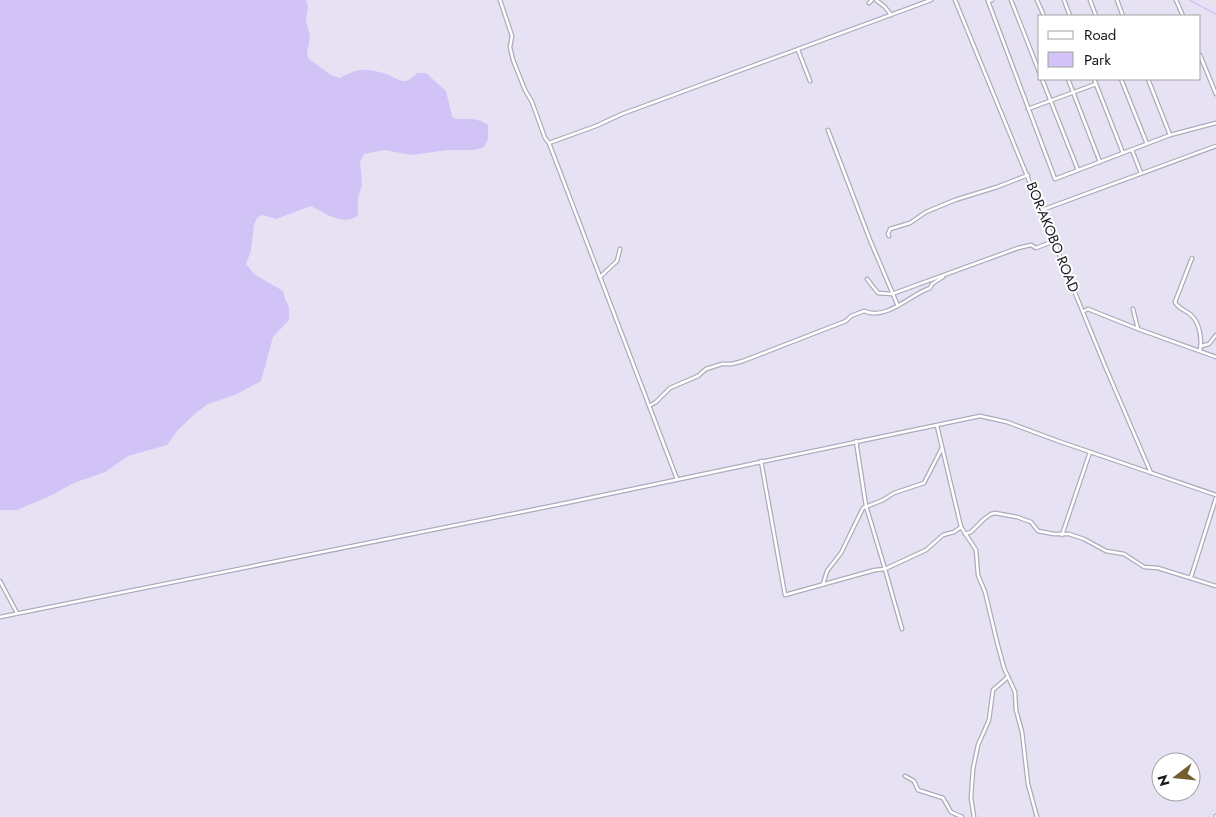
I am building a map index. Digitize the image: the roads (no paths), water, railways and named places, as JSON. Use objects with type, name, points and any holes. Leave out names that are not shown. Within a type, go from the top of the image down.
[{"type":"street","points":[[500,0],[512,36],[510,47],[513,60],[524,90],[532,102],[545,138],[549,143],[678,479]]},
{"type":"street","points":[[876,0],[891,15]]},
{"type":"street","points":[[549,143],[596,126],[622,114],[931,0]]},
{"type":"street","name":"BOR-AKOBO ROAD","points":[[956,0],[1083,312],[1151,473]]},
{"type":"street","points":[[992,0],[988,2],[1055,179],[1170,135],[1216,123]]},
{"type":"street","points":[[1011,0],[1038,69]]},
{"type":"street","points":[[1037,0],[1044,15]]},
{"type":"street","points":[[1064,0],[1070,15]]},
{"type":"street","points":[[1090,0],[1096,15]]},
{"type":"street","points":[[1117,0],[1123,15]]},
{"type":"street","points":[[1176,0],[1183,15]]},
{"type":"street","points":[[798,50],[810,81]]},
{"type":"street","points":[[1201,57],[1216,94]]},
{"type":"street","points":[[1042,80],[1078,170]]},
{"type":"street","points":[[1068,80],[1100,162]]},
{"type":"street","points":[[1094,80],[1123,153]]},
{"type":"street","points":[[1121,80],[1147,144]]},
{"type":"street","points":[[1148,80],[1170,135]]},
{"type":"street","points":[[1028,109],[1096,84]]},
{"type":"street","points":[[828,130],[898,306]]},
{"type":"street","points":[[1042,210],[1216,146]]},
{"type":"street","points":[[1132,150],[1141,173]]},
{"type":"street","points":[[889,236],[890,229],[910,223],[926,212],[1028,175]]},
{"type":"street","points":[[867,279],[878,293],[892,294],[943,277],[1018,248],[1031,244],[1036,248],[1054,241]]},
{"type":"street","points":[[600,277],[617,262],[620,249]]},
{"type":"street","points":[[1192,258],[1175,302],[1176,305],[1196,320],[1201,338],[1200,350]]},
{"type":"street","points":[[649,406],[656,402],[670,388],[698,376],[706,369],[722,364],[743,361],[846,321],[851,316],[864,311],[869,313],[890,311],[930,288],[932,284],[943,277]]},
{"type":"street","points":[[1083,312],[1088,309],[1138,329],[1216,356]]},
{"type":"street","points":[[1133,309],[1138,329]]},
{"type":"street","points":[[1201,346],[1209,344],[1216,335]]},
{"type":"street","points":[[0,617],[937,426],[974,416],[992,417],[1216,497],[1191,577]]},
{"type":"street","points":[[937,426],[961,527],[976,550],[978,575],[985,592],[1004,668],[1015,692],[1016,710],[1022,732],[1028,784],[1037,817]]},
{"type":"street","points":[[856,441],[866,506],[877,537],[902,629]]},
{"type":"street","points":[[822,585],[827,571],[841,553],[863,508],[884,500],[894,493],[924,483],[942,447]]},
{"type":"street","points":[[1062,535],[1090,452]]},
{"type":"street","points":[[762,461],[784,595],[875,570],[885,570],[926,550],[942,536],[954,532],[961,527]]},
{"type":"street","points":[[966,534],[971,532],[984,519],[995,514],[1016,517],[1032,522],[1038,531],[1062,535],[1069,534],[1084,539],[1106,551],[1124,554],[1144,567],[1158,568],[1216,586]]},
{"type":"street","points":[[0,581],[17,613]]},
{"type":"street","points":[[974,817],[971,798],[973,768],[978,745],[989,720],[993,690],[1008,676]]},
{"type":"street","points":[[905,776],[914,781],[918,790],[943,798],[950,812],[962,817]]},
{"type":"waterway","points":[[1189,0],[1216,14]]}]
